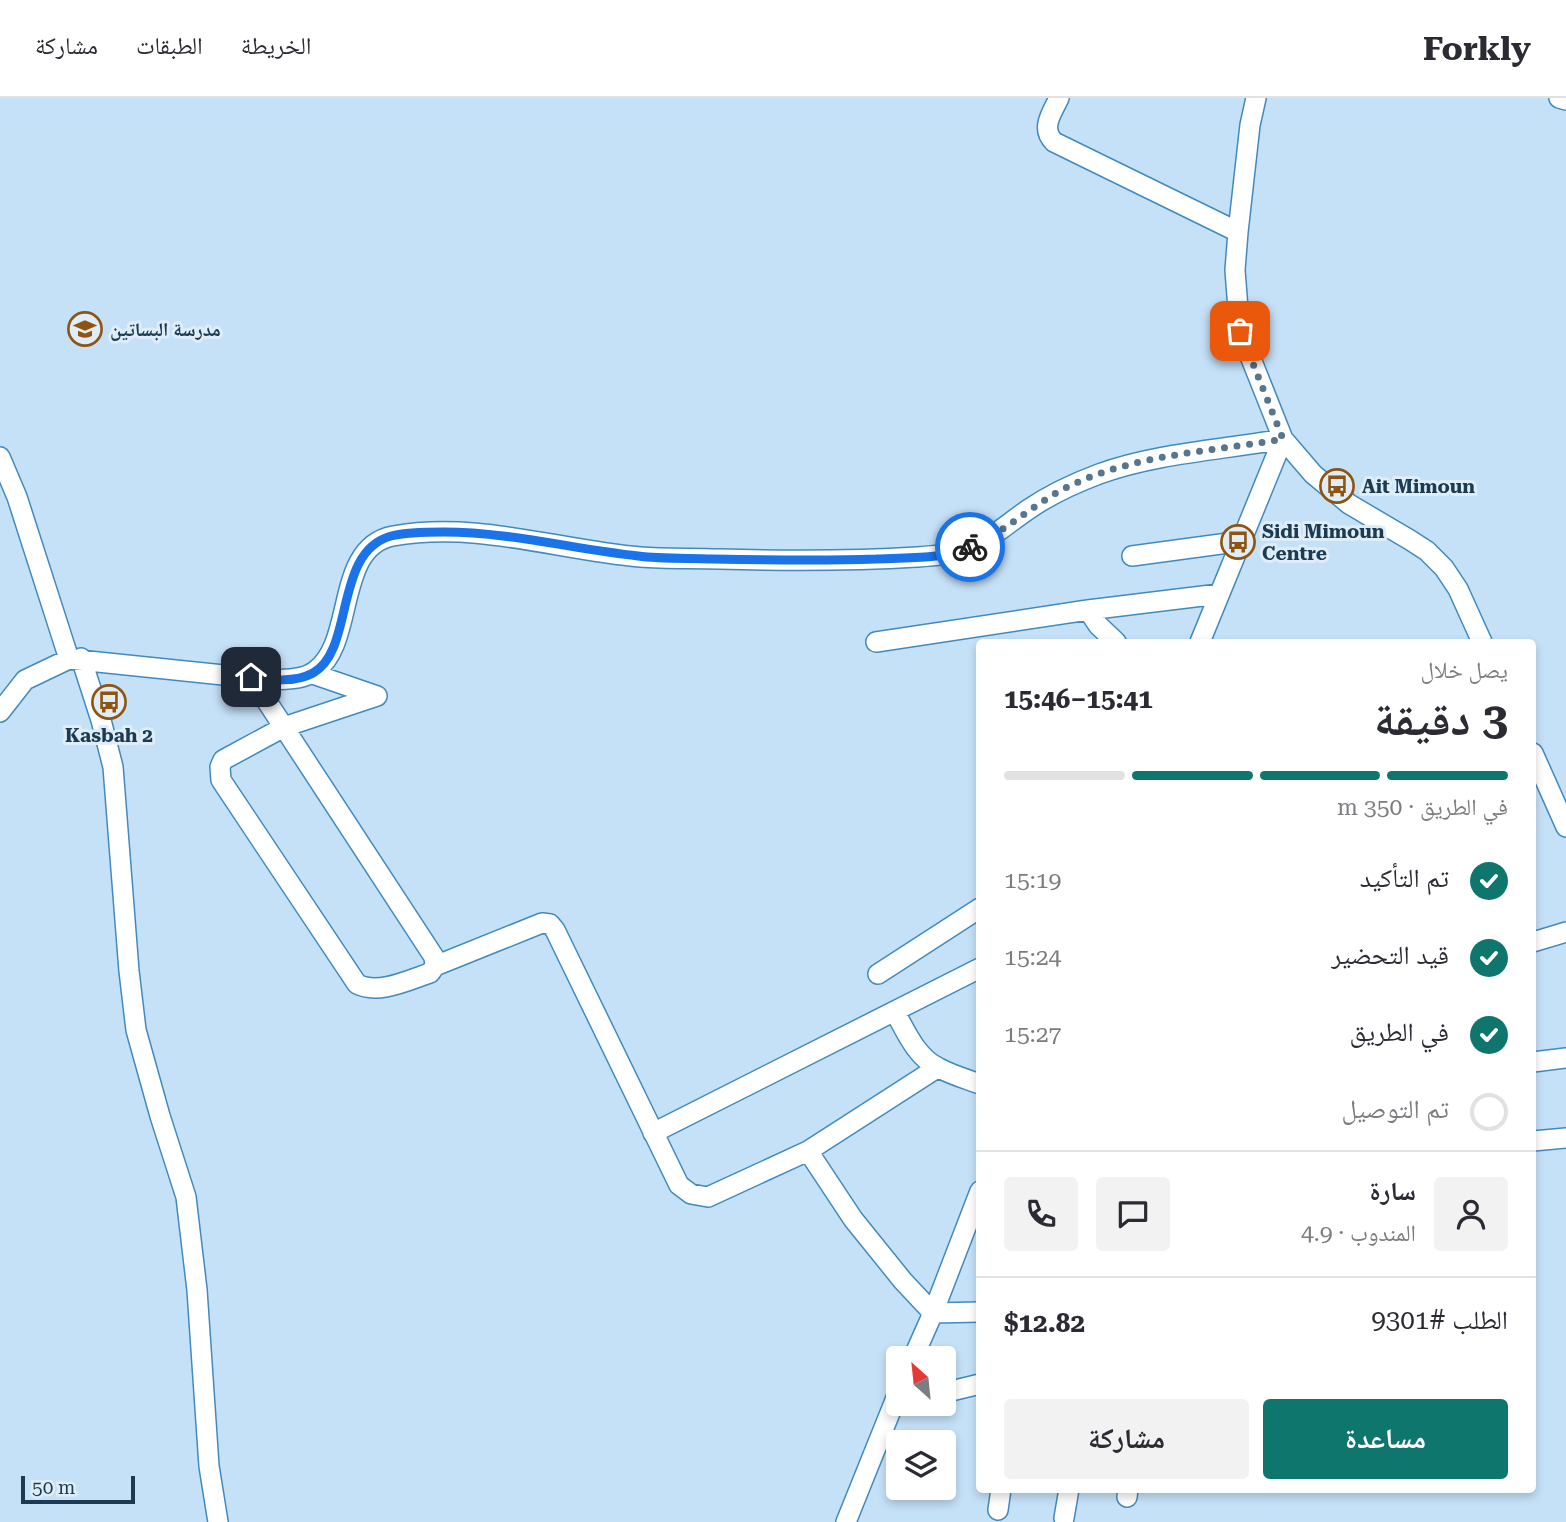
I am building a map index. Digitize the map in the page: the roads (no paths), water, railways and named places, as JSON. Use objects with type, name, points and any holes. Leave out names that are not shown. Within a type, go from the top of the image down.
[{"type":"street","points":[[1059,98],[1046,129],[1054,142],[1238,232]]},
{"type":"street","points":[[1256,98],[1250,125],[1235,270],[1240,331],[1283,439],[1312,474],[1349,504],[1410,540],[1436,560],[1458,589],[1481,639]]},
{"type":"street","points":[[1559,98],[1566,100]]},
{"type":"street","points":[[1201,639],[1283,439]]},
{"type":"street","points":[[0,712],[25,680],[75,659],[272,680],[313,674],[324,664],[335,645],[345,603],[362,557],[374,545],[390,537],[428,532],[472,532],[639,557],[827,561],[938,555],[961,551],[976,544],[1052,495],[1102,472],[1167,457],[1283,439]]},
{"type":"street","points":[[0,457],[75,659],[101,720],[113,767],[136,1030],[186,1197],[197,1290],[209,1466],[218,1522]]},
{"type":"street","points":[[1132,555],[1242,541]]},
{"type":"street","points":[[876,642],[1088,610],[1219,594]]},
{"type":"street","points":[[1088,610],[1098,625],[1113,639]]},
{"type":"street","points":[[313,674],[377,696],[284,727],[223,760],[220,767],[221,780],[357,984],[367,989],[377,989],[430,972],[435,966],[542,923],[550,924],[679,1185],[691,1194],[708,1197],[808,1151],[937,1068]]},
{"type":"street","points":[[251,677],[434,957],[435,966]]},
{"type":"street","points":[[1536,760],[1566,827]]},
{"type":"street","points":[[878,974],[976,911]]},
{"type":"street","points":[[1536,941],[1566,932]]},
{"type":"street","points":[[653,1133],[976,970]]},
{"type":"street","points":[[895,1012],[913,1044],[926,1059],[937,1068],[976,1083]]},
{"type":"street","points":[[1536,1062],[1566,1058]]},
{"type":"street","points":[[1536,1141],[1566,1138]]},
{"type":"street","points":[[808,1151],[853,1219],[903,1281],[933,1313],[976,1312]]},
{"type":"street","points":[[918,1346],[976,1201]]},
{"type":"street","points":[[956,1390],[976,1385]]},
{"type":"street","points":[[846,1522],[889,1416]]},
{"type":"street","points":[[998,1510],[1000,1493]]},
{"type":"street","points":[[1064,1518],[1068,1493]]},
{"type":"place","name":"مدرسة البساتين","points":[[85,329]]},
{"type":"place","name":"Ait Mimoun","points":[[1337,486]]},
{"type":"place","name":"Sidi Mimoun Centre","points":[[1238,542]]},
{"type":"place","name":"Kasbah 2","points":[[109,702]]}]
